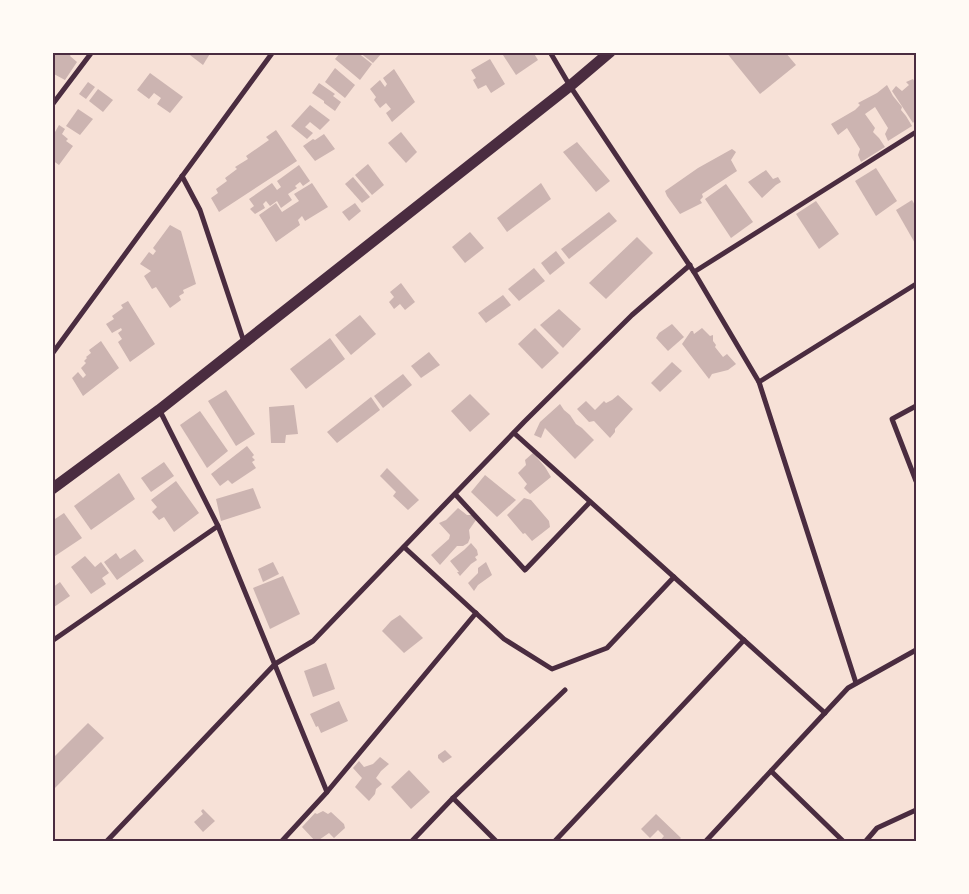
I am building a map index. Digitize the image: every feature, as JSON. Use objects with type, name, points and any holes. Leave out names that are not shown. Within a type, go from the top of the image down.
[{"type":"main road","points":[[52,489],[159,410],[245,343],[570,86],[610,52]]},
{"type":"street","points":[[52,105],[92,52]]},
{"type":"street","points":[[52,354],[272,52]]},
{"type":"street","points":[[550,52],[570,86],[690,265],[760,382],[856,683]]},
{"type":"street","points":[[694,272],[916,132]]},
{"type":"street","points":[[182,176],[200,210],[245,343]]},
{"type":"street","points":[[106,842],[275,664],[313,641],[514,433],[632,315],[690,265]]},
{"type":"street","points":[[760,382],[916,284]]},
{"type":"street","points":[[916,406],[892,419],[916,481]]},
{"type":"street","points":[[159,410],[218,526],[327,792]]},
{"type":"street","points":[[514,433],[824,713]]},
{"type":"street","points":[[456,494],[525,570],[590,502]]},
{"type":"street","points":[[52,641],[218,526]]},
{"type":"street","points":[[404,546],[504,639],[552,669],[607,648],[674,577]]},
{"type":"street","points":[[281,842],[327,792],[476,613]]},
{"type":"street","points":[[554,842],[744,640]]},
{"type":"street","points":[[705,842],[848,688],[916,650]]},
{"type":"street","points":[[412,842],[453,798],[565,690]]},
{"type":"street","points":[[771,771],[844,842]]},
{"type":"street","points":[[453,798],[496,842]]},
{"type":"street","points":[[864,842],[877,828],[916,810]]},
{"type":"building","points":[[54,52],[72,52],[70,56],[77,62],[65,80],[52,73],[52,55]]},
{"type":"building","points":[[186,52],[211,52],[203,65]]},
{"type":"building","points":[[341,52],[357,52],[372,64],[360,80],[335,59]]},
{"type":"building","points":[[359,52],[382,52],[382,53],[373,63]]},
{"type":"building","points":[[501,52],[533,52],[538,60],[516,75]]},
{"type":"building","points":[[726,52],[785,52],[796,65],[760,94]]},
{"type":"building","points":[[490,59],[505,84],[491,93],[486,85],[478,89],[473,80],[476,78],[471,70]]},
{"type":"building","points":[[335,68],[355,85],[345,98],[325,82]]},
{"type":"building","points":[[394,69],[415,102],[392,122],[386,113],[391,109],[386,103],[380,108],[374,100],[376,97],[370,89],[380,80],[385,87],[387,84],[383,78]]},
{"type":"building","points":[[150,73],[183,97],[170,113],[157,104],[161,98],[154,93],[149,99],[137,90]]},
{"type":"building","points":[[913,79],[916,84],[916,119],[913,123],[892,91],[896,86],[902,91],[909,85],[906,82]]},
{"type":"building","points":[[88,82],[95,87],[86,99],[79,94]]},
{"type":"building","points":[[319,83],[335,94],[333,96],[341,102],[335,111],[312,93]]},
{"type":"building","points":[[887,85],[912,126],[888,141],[885,134],[888,128],[875,107],[865,114],[875,128],[873,132],[885,147],[861,162],[858,155],[860,149],[847,128],[838,135],[831,124],[855,110],[860,105],[858,103],[877,93]]},
{"type":"building","points":[[98,89],[113,100],[103,112],[89,101]]},
{"type":"building","points":[[310,105],[330,120],[320,130],[310,122],[305,127],[313,133],[307,139],[291,126]]},
{"type":"building","points":[[78,109],[93,119],[80,135],[66,126]]},
{"type":"building","points":[[59,125],[65,129],[62,134],[68,139],[66,141],[73,146],[59,165],[52,160],[52,130],[55,132]]},
{"type":"building","points":[[276,130],[297,161],[219,212],[211,198],[218,193],[216,189],[227,181],[225,178],[237,169],[235,167],[248,159],[246,156],[269,140],[266,137]]},
{"type":"building","points":[[401,132],[417,152],[406,163],[388,143]]},
{"type":"building","points":[[324,134],[335,149],[315,161],[303,146]]},
{"type":"building","points":[[577,142],[610,181],[596,192],[563,152]]},
{"type":"building","points":[[732,149],[736,152],[731,160],[737,171],[702,194],[703,197],[700,200],[702,203],[680,214],[665,191],[698,168]]},
{"type":"building","points":[[368,164],[384,185],[372,195],[355,175]]},
{"type":"building","points":[[299,165],[310,181],[303,186],[300,182],[295,186],[297,188],[288,194],[292,200],[281,208],[277,201],[270,206],[266,201],[263,204],[265,208],[255,214],[250,209],[254,206],[249,199],[272,183],[277,190],[281,187],[277,181]]},
{"type":"building","points":[[876,168],[897,201],[876,216],[855,181]]},
{"type":"building","points":[[766,170],[773,179],[778,177],[781,182],[762,198],[748,182]]},
{"type":"building","points":[[353,177],[370,197],[362,203],[345,184]]},
{"type":"building","points":[[312,183],[328,207],[305,221],[302,216],[298,220],[300,225],[276,242],[259,215],[276,203],[282,212],[299,201],[294,194]]},
{"type":"building","points":[[541,183],[551,199],[507,232],[497,218]]},
{"type":"building","points":[[726,184],[753,222],[731,238],[705,199]]},
{"type":"building","points":[[912,200],[916,207],[916,245],[896,210]]},
{"type":"building","points":[[816,201],[839,234],[819,249],[796,214]]},
{"type":"building","points":[[355,203],[361,211],[349,221],[342,212]]},
{"type":"building","points":[[609,212],[617,221],[569,259],[561,249]]},
{"type":"building","points":[[170,225],[181,231],[196,284],[183,290],[184,293],[179,296],[181,300],[170,308],[156,287],[152,289],[144,276],[151,271],[140,264],[149,252],[153,255],[156,251],[153,248]]},
{"type":"building","points":[[470,232],[484,248],[465,263],[452,247]]},
{"type":"building","points":[[637,237],[653,253],[606,299],[589,283]]},
{"type":"building","points":[[556,251],[565,263],[550,275],[541,263]]},
{"type":"building","points":[[534,268],[545,281],[519,301],[508,289]]},
{"type":"building","points":[[401,283],[415,302],[405,310],[400,304],[394,309],[389,302],[394,297],[390,292]]},
{"type":"building","points":[[503,295],[511,305],[486,323],[478,313]]},
{"type":"building","points":[[128,301],[155,344],[130,362],[118,342],[122,339],[118,333],[122,330],[121,328],[112,333],[106,324],[114,319],[112,316],[123,308],[121,305]]},
{"type":"building","points":[[559,309],[581,329],[563,348],[540,325]]},
{"type":"building","points":[[360,315],[376,334],[351,355],[335,335]]},
{"type":"building","points":[[672,324],[684,337],[668,351],[656,338],[659,333]]},
{"type":"building","points":[[535,328],[559,353],[542,369],[518,344]]},
{"type":"building","points":[[702,328],[710,336],[713,335],[715,347],[723,357],[727,354],[736,364],[728,370],[712,374],[709,379],[682,344],[691,331],[694,334]]},
{"type":"building","points":[[330,338],[345,359],[306,389],[290,369]]},
{"type":"building","points":[[101,341],[119,368],[83,396],[72,378],[78,372],[83,378],[86,375],[81,368],[86,363],[84,361],[91,353],[89,350]]},
{"type":"building","points":[[429,352],[440,365],[421,378],[411,366]]},
{"type":"building","points":[[672,362],[682,371],[660,392],[651,383]]},
{"type":"building","points":[[403,374],[412,385],[383,408],[374,396]]},
{"type":"building","points":[[226,390],[255,434],[236,446],[208,401]]},
{"type":"building","points":[[470,394],[490,414],[470,432],[451,411]]},
{"type":"building","points":[[618,395],[633,409],[615,429],[610,438],[594,421],[589,422],[577,409],[586,401],[595,410],[604,401],[606,403]]},
{"type":"building","points":[[371,397],[380,410],[337,443],[327,432]]},
{"type":"building","points":[[560,404],[576,424],[594,440],[575,459],[545,428],[541,438],[534,435],[540,422]]},
{"type":"building","points":[[294,405],[298,434],[286,435],[285,443],[271,443],[269,407]]},
{"type":"building","points":[[200,411],[228,451],[207,468],[180,425]]},
{"type":"building","points":[[247,446],[254,455],[252,457],[255,460],[252,462],[256,468],[232,484],[228,480],[220,486],[211,474]]},
{"type":"building","points":[[533,453],[551,477],[530,494],[524,488],[527,484],[518,473],[526,465],[525,460]]},
{"type":"building","points":[[164,462],[174,476],[151,492],[141,478]]},
{"type":"building","points":[[387,468],[419,500],[408,510],[393,496],[396,492],[380,476]]},
{"type":"building","points":[[119,473],[135,499],[91,530],[74,506]]},
{"type":"building","points":[[485,475],[516,500],[497,517],[471,492]]},
{"type":"building","points":[[176,481],[199,513],[174,532],[164,517],[159,520],[152,512],[157,507],[151,500]]},
{"type":"building","points":[[253,488],[261,508],[221,521],[216,499]]},
{"type":"building","points":[[524,498],[531,500],[549,521],[550,527],[532,541],[525,533],[523,534],[507,515]]},
{"type":"building","points":[[458,508],[467,515],[473,515],[476,520],[469,530],[470,538],[468,543],[463,546],[457,546],[440,565],[431,555],[449,539],[450,535],[439,523],[446,520]]},
{"type":"building","points":[[64,513],[82,538],[52,558],[52,521]]},
{"type":"building","points":[[471,543],[477,550],[478,555],[475,557],[477,560],[460,576],[450,561]]},
{"type":"building","points":[[135,549],[144,561],[117,580],[104,562],[116,553],[120,559]]},
{"type":"building","points":[[85,556],[95,567],[101,562],[109,573],[102,578],[106,584],[91,594],[71,567]]},
{"type":"building","points":[[273,562],[279,574],[263,582],[258,569]]},
{"type":"building","points":[[486,562],[492,575],[478,585],[474,591],[468,583],[478,573],[478,568]]},
{"type":"building","points":[[283,576],[300,614],[270,629],[253,588]]},
{"type":"building","points":[[60,582],[70,596],[54,607],[52,605],[52,588]]},
{"type":"building","points":[[400,615],[423,638],[404,653],[382,631]]},
{"type":"building","points":[[326,663],[335,689],[313,697],[304,671]]},
{"type":"building","points":[[339,701],[348,721],[321,733],[310,714]]},
{"type":"building","points":[[88,723],[104,738],[52,791],[52,759]]},
{"type":"building","points":[[445,750],[452,757],[443,763],[438,758],[438,755]]},
{"type":"building","points":[[380,757],[389,764],[376,778],[382,784],[376,789],[375,794],[369,801],[355,787],[362,778],[353,768],[359,761],[364,767],[373,764]]},
{"type":"building","points":[[409,770],[430,792],[411,809],[391,787]]},
{"type":"building","points":[[203,809],[215,821],[203,832],[194,822],[203,814],[201,811]]},
{"type":"building","points":[[323,811],[328,814],[331,812],[344,824],[345,828],[334,838],[329,833],[316,842],[302,827],[315,813]]},
{"type":"building","points":[[656,814],[681,838],[677,842],[659,842],[664,836],[658,830],[650,838],[641,829]]}]
